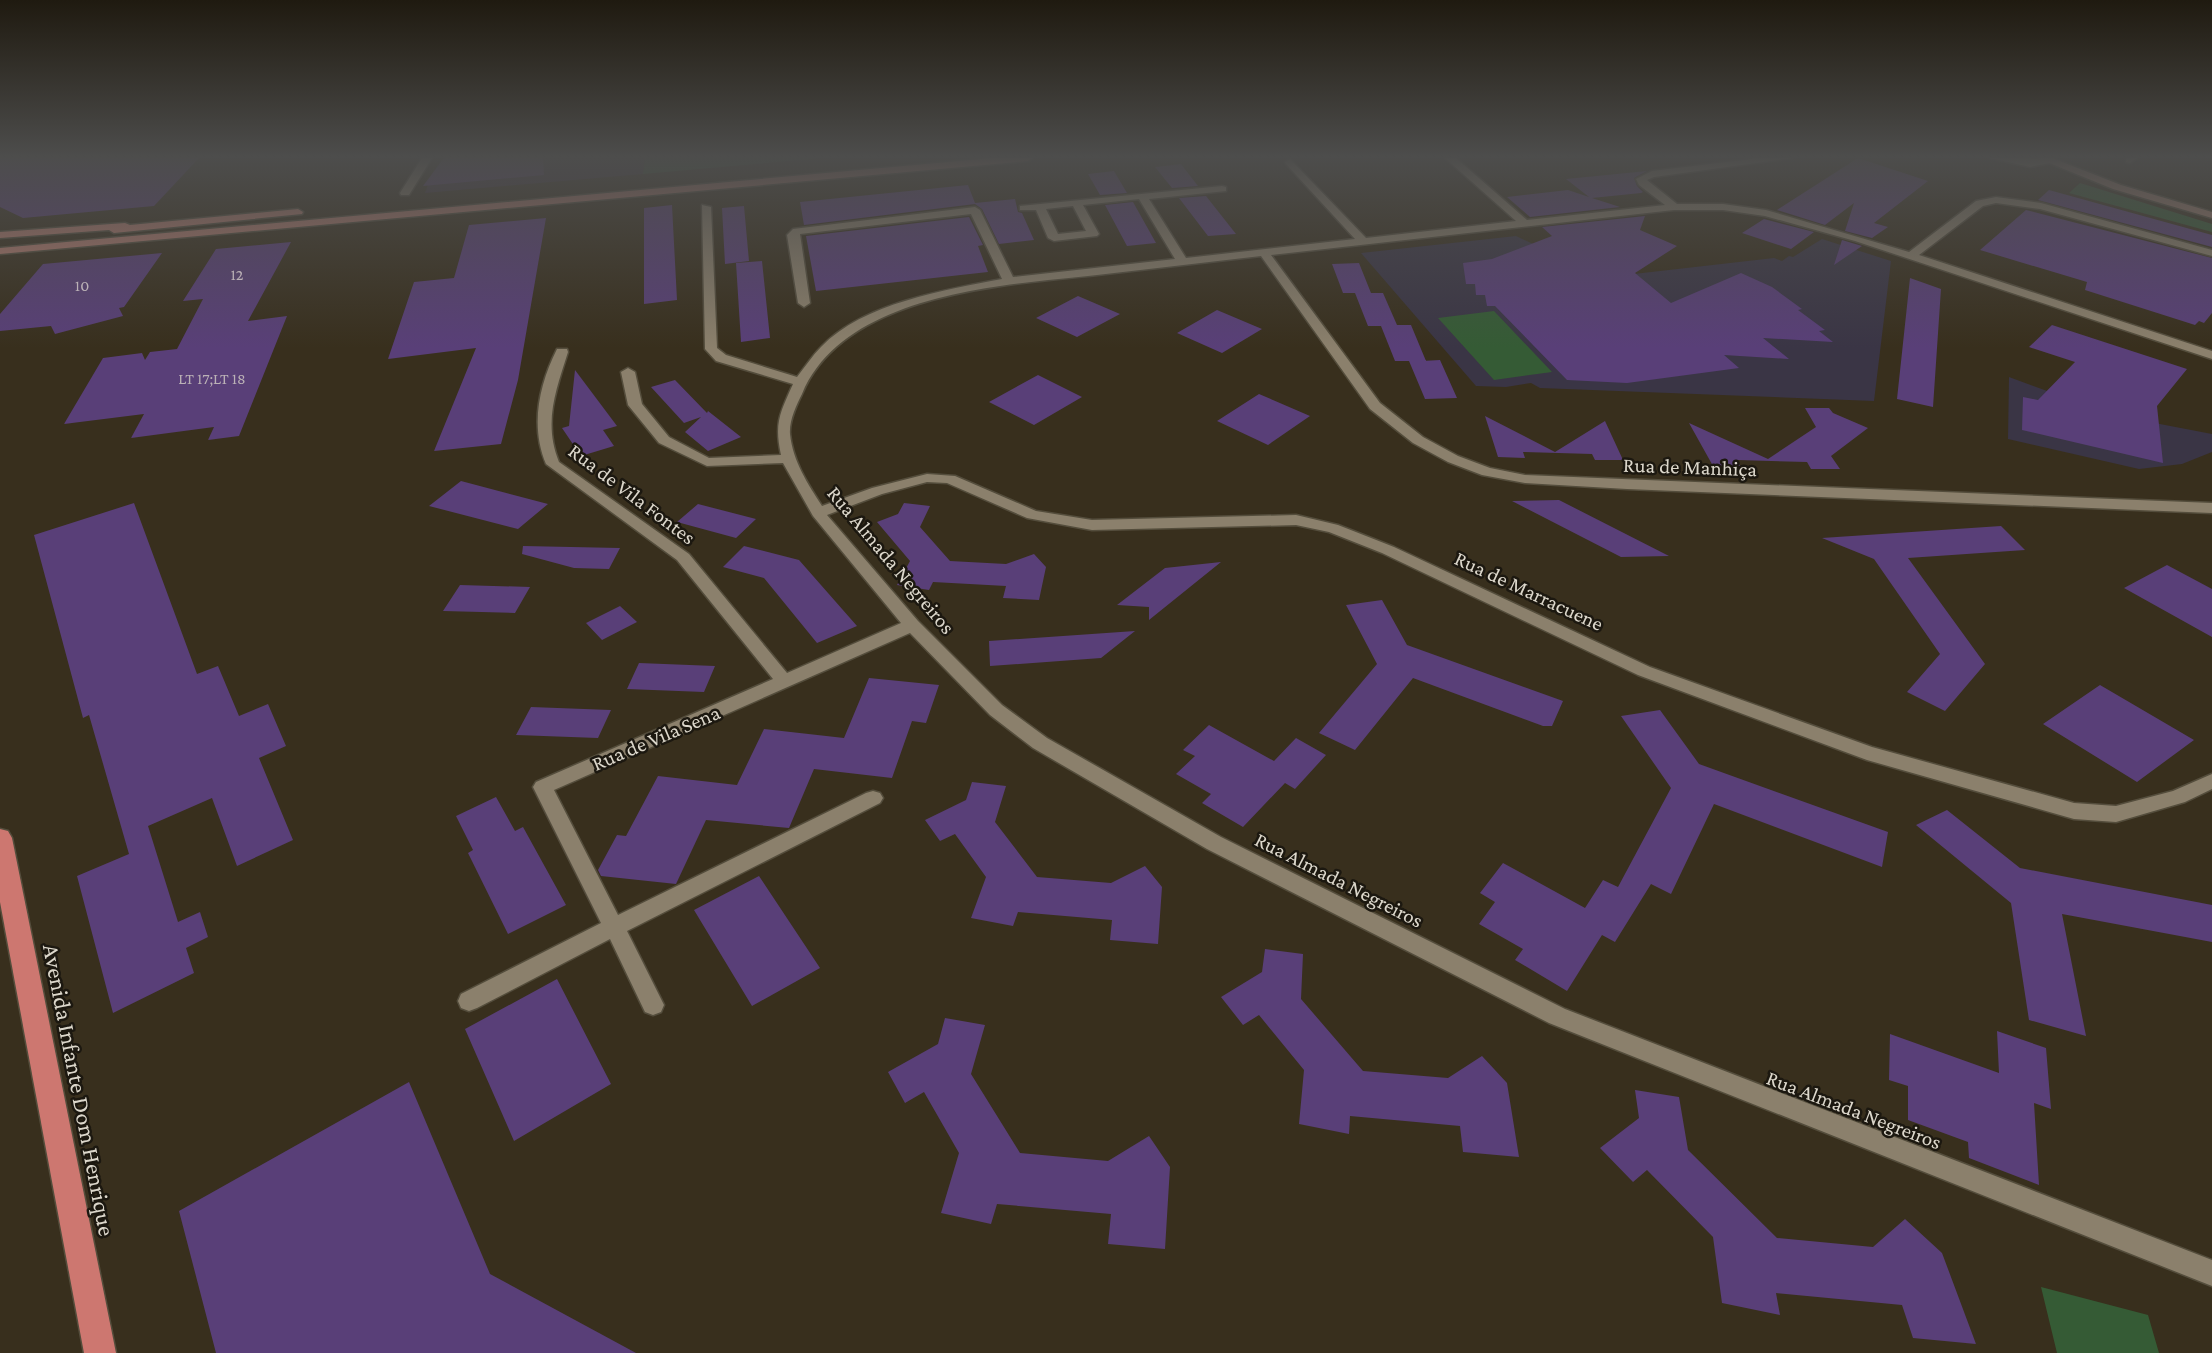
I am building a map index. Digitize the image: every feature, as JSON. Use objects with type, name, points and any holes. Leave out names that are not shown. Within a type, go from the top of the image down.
[{"type":"highway","name":"Avenida Infante Dom Henrique","points":[[0,838],[100,1353]]},
{"type":"main road","points":[[0,235],[194,221]]},
{"type":"main road","points":[[0,251],[331,221]]},
{"type":"main road","points":[[0,241],[99,232],[142,225]]},
{"type":"street","points":[[706,221],[711,349],[721,358],[800,382]]},
{"type":"street","points":[[804,303],[794,232],[883,221]]},
{"type":"street","points":[[980,221],[1009,281]]},
{"type":"street","points":[[1046,221],[1054,238],[1093,234],[1086,221]]},
{"type":"street","points":[[1158,221],[1183,262]]},
{"type":"street","points":[[1345,221],[1363,241]]},
{"type":"street","name":"Rua Almada Negreiros","points":[[1532,221],[1009,281],[927,297],[866,321],[827,348],[800,382],[785,422],[784,443],[788,459],[818,513],[912,625],[996,710],[1040,743],[1214,843],[1557,1017],[2212,1273]]},
{"type":"street","name":"Rua Almada Negreiros","points":[[1793,221],[1910,256],[2212,355]]},
{"type":"street","points":[[1910,256],[1958,221]]},
{"type":"street","points":[[2096,221],[2212,253]]},
{"type":"street","name":"Rua de Manhiça","points":[[1264,253],[1338,358],[1380,411],[1400,429],[1435,451],[1487,472],[1534,480],[1627,485],[2212,508]]},
{"type":"street","name":"Rua de Vila Fontes","points":[[562,352],[544,408],[544,446],[553,464],[683,557],[785,682]]},
{"type":"street","points":[[628,372],[635,404],[664,440],[707,462],[788,459]]},
{"type":"street","name":"Rua de Marracuene","points":[[818,513],[877,491],[927,478],[950,479],[1032,515],[1092,525],[1296,520],[1333,528],[1388,550],[1644,671],[1867,753],[1942,775],[2074,811],[2116,814],[2178,797],[2212,781]]},
{"type":"street","name":"Rua de Vila Sena","points":[[653,1005],[543,787],[912,625]]},
{"type":"street","points":[[469,1001],[873,798]]},
{"type":"shaded area","points":[[1516,236],[1570,261],[1625,275],[1774,258],[1782,261],[1822,239],[1891,261],[1874,401],[1540,388],[1531,383],[1506,387],[1476,386],[1361,253]]},
{"type":"shaded area","points":[[2009,377],[2113,415],[2212,434],[2212,452],[2182,464],[2139,469],[2008,439]]},
{"type":"green space","points":[[2172,221],[2203,221],[2212,224],[2212,232]]},
{"type":"green space","points":[[1494,311],[1552,372],[1494,380],[1438,318]]},
{"type":"green space","points":[[2041,1287],[2148,1315],[2159,1353],[2057,1353]]},
{"type":"building","points":[[545,221],[518,380],[501,444],[434,451],[476,348],[388,359],[414,282],[454,278],[469,225]]},
{"type":"building","points":[[644,221],[673,221],[677,300],[644,304]]},
{"type":"building","points":[[723,221],[745,221],[749,261],[725,264]]},
{"type":"building","points":[[803,221],[835,221],[804,225]]},
{"type":"building","points":[[933,221],[971,221],[983,245],[978,246],[988,272],[816,291],[806,236]]},
{"type":"building","points":[[988,221],[1026,221],[1034,240],[999,244]]},
{"type":"building","points":[[1114,221],[1144,221],[1156,243],[1127,246]]},
{"type":"building","points":[[1197,221],[1226,221],[1236,234],[1208,236]]},
{"type":"building","points":[[1597,221],[1643,221],[1640,230],[1677,246],[1635,273],[1671,303],[1741,273],[1772,287],[1802,309],[1798,310],[1825,330],[1819,331],[1833,342],[1763,338],[1789,359],[1724,355],[1739,368],[1627,383],[1567,380],[1495,306],[1487,306],[1485,295],[1476,295],[1475,284],[1466,284],[1463,263],[1492,259],[1552,236],[1542,227]]},
{"type":"building","points":[[1761,221],[1772,221],[1814,232],[1791,249],[1742,233]]},
{"type":"building","points":[[1813,221],[1830,221],[1825,225]]},
{"type":"building","points":[[1848,221],[1876,221],[1874,223],[1888,227],[1872,238],[1845,231]]},
{"type":"building","points":[[2013,221],[2069,221],[2212,258],[2212,313],[2204,323],[2199,321],[2195,325],[2085,290],[2087,282],[1980,250]]},
{"type":"building","points":[[2116,221],[2162,221],[2212,235],[2212,247]]},
{"type":"building","points":[[1842,240],[1862,246],[1834,265]]},
{"type":"building","points":[[291,242],[248,321],[287,316],[239,436],[208,440],[214,427],[131,438],[144,414],[64,424],[103,358],[142,353],[145,360],[150,352],[177,349],[203,299],[183,301],[216,249]]},
{"type":"building","points":[[162,253],[124,307],[119,308],[123,316],[55,334],[51,326],[0,331],[0,314],[43,264]]},
{"type":"building","points":[[762,261],[770,338],[741,342],[736,263]]},
{"type":"building","points":[[1359,263],[1371,293],[1343,293],[1332,264]]},
{"type":"building","points":[[1910,278],[1941,289],[1933,407],[1897,399]]},
{"type":"building","points":[[1355,293],[1383,293],[1397,325],[1411,325],[1426,361],[1440,360],[1457,398],[1425,399],[1409,361],[1395,361],[1381,326],[1368,326]]},
{"type":"building","points":[[1078,296],[1120,314],[1077,337],[1036,318]]},
{"type":"building","points":[[1217,310],[1262,329],[1222,353],[1177,333]]},
{"type":"building","points":[[2052,325],[2187,369],[2157,406],[2163,463],[2022,430],[2023,397],[2038,400],[2075,362],[2029,347]]},
{"type":"building","points":[[575,370],[617,426],[603,430],[614,446],[581,456],[562,428],[569,426]]},
{"type":"building","points":[[1038,375],[1082,397],[1034,425],[989,402]]},
{"type":"building","points":[[675,380],[707,413],[708,411],[741,437],[708,451],[685,432],[701,417],[684,423],[651,387]]},
{"type":"building","points":[[1259,394],[1310,416],[1268,445],[1217,421]]},
{"type":"building","points":[[1805,408],[1829,408],[1833,413],[1868,428],[1831,456],[1840,469],[1811,469],[1807,462],[1737,460],[1740,466],[1713,466],[1689,423],[1768,459],[1816,427]]},
{"type":"building","points":[[1485,416],[1555,452],[1605,421],[1623,460],[1595,460],[1592,454],[1523,452],[1525,458],[1498,457]]},
{"type":"building","points":[[461,481],[548,504],[518,529],[429,506]]},
{"type":"building","points":[[1559,500],[1669,556],[1621,557],[1512,501]]},
{"type":"building","points":[[134,503],[197,674],[218,666],[239,716],[268,704],[286,746],[259,758],[293,840],[237,866],[212,798],[148,826],[178,922],[200,912],[208,937],[186,948],[194,973],[113,1013],[77,876],[129,854],[89,715],[83,718],[34,535]]},
{"type":"building","points":[[904,503],[930,506],[920,527],[950,561],[1006,564],[1034,554],[1046,567],[1039,600],[1003,598],[1006,586],[933,582],[929,590],[897,585],[910,561],[877,522],[898,514]]},
{"type":"building","points":[[698,504],[756,519],[736,538],[677,522]]},
{"type":"building","points":[[2001,526],[2025,550],[1908,558],[1985,664],[1945,711],[1907,692],[1940,654],[1874,559],[1822,538]]},
{"type":"building","points":[[523,546],[620,548],[609,569],[574,568],[522,554]]},
{"type":"building","points":[[744,546],[799,560],[857,626],[817,643],[764,578],[723,567]]},
{"type":"building","points":[[1221,562],[1149,620],[1149,607],[1117,605],[1165,568]]},
{"type":"building","points":[[2167,565],[2212,589],[2212,637],[2124,588]]},
{"type":"building","points":[[460,585],[530,587],[515,613],[443,611]]},
{"type":"building","points":[[1382,600],[1407,645],[1563,701],[1552,726],[1543,726],[1413,678],[1355,750],[1319,733],[1377,664],[1346,605]]},
{"type":"building","points":[[620,606],[637,622],[602,640],[586,623]]},
{"type":"building","points":[[1135,631],[1101,658],[990,666],[989,641]]},
{"type":"building","points":[[639,663],[715,666],[704,692],[627,689]]},
{"type":"building","points":[[869,678],[939,685],[926,723],[912,721],[892,778],[814,769],[789,828],[706,820],[676,884],[601,876],[598,870],[617,835],[626,836],[658,776],[737,785],[764,729],[844,738]]},
{"type":"building","points":[[2100,685],[2194,740],[2137,782],[2043,724]]},
{"type":"building","points":[[531,707],[611,710],[598,738],[516,735]]},
{"type":"building","points":[[1660,710],[1699,764],[1888,832],[1882,867],[1714,804],[1671,894],[1651,884],[1615,942],[1602,935],[1567,991],[1515,960],[1523,949],[1479,924],[1495,902],[1480,893],[1503,863],[1585,908],[1603,880],[1618,887],[1671,788],[1621,716]]},
{"type":"building","points":[[1209,725],[1274,761],[1296,738],[1326,755],[1295,789],[1285,783],[1243,827],[1202,803],[1211,794],[1176,774],[1195,756],[1183,750]]},
{"type":"building","points":[[972,782],[1006,786],[995,822],[1037,877],[1111,883],[1145,866],[1162,887],[1158,944],[1110,940],[1112,920],[1018,912],[1013,926],[971,918],[986,877],[955,834],[940,841],[925,820],[966,800]]},
{"type":"building","points":[[496,797],[515,831],[523,827],[566,905],[508,934],[468,853],[473,850],[456,816]]},
{"type":"building","points":[[1947,810],[2020,868],[2212,905],[2212,942],[2062,914],[2086,1036],[2029,1020],[2011,903],[1916,825]]},
{"type":"building","points":[[759,876],[820,968],[752,1006],[694,910]]},
{"type":"building","points":[[1265,949],[1303,954],[1301,999],[1363,1071],[1448,1078],[1482,1056],[1507,1083],[1519,1157],[1463,1152],[1460,1126],[1350,1116],[1349,1134],[1299,1124],[1304,1070],[1259,1015],[1243,1025],[1221,997],[1262,972]]},
{"type":"building","points":[[557,979],[611,1084],[514,1141],[465,1029]]},
{"type":"building","points":[[945,1018],[985,1025],[971,1074],[1020,1153],[1108,1161],[1149,1136],[1170,1167],[1165,1249],[1108,1244],[1111,1214],[997,1204],[991,1224],[941,1213],[959,1153],[924,1092],[905,1103],[888,1072],[938,1044]]},
{"type":"building","points":[[1997,1031],[2046,1048],[2051,1109],[2034,1103],[2039,1185],[1969,1158],[1968,1142],[1908,1120],[1908,1086],[1889,1080],[1890,1034],[1999,1073]]},
{"type":"building","points":[[409,1082],[490,1274],[636,1353],[216,1353],[179,1211]]},
{"type":"building","points":[[1635,1090],[1679,1097],[1688,1150],[1777,1238],[1873,1247],[1905,1219],[1942,1253],[1976,1344],[1913,1338],[1902,1305],[1776,1293],[1780,1315],[1722,1303],[1713,1237],[1647,1170],[1633,1182],[1600,1148],[1639,1118]]}]
